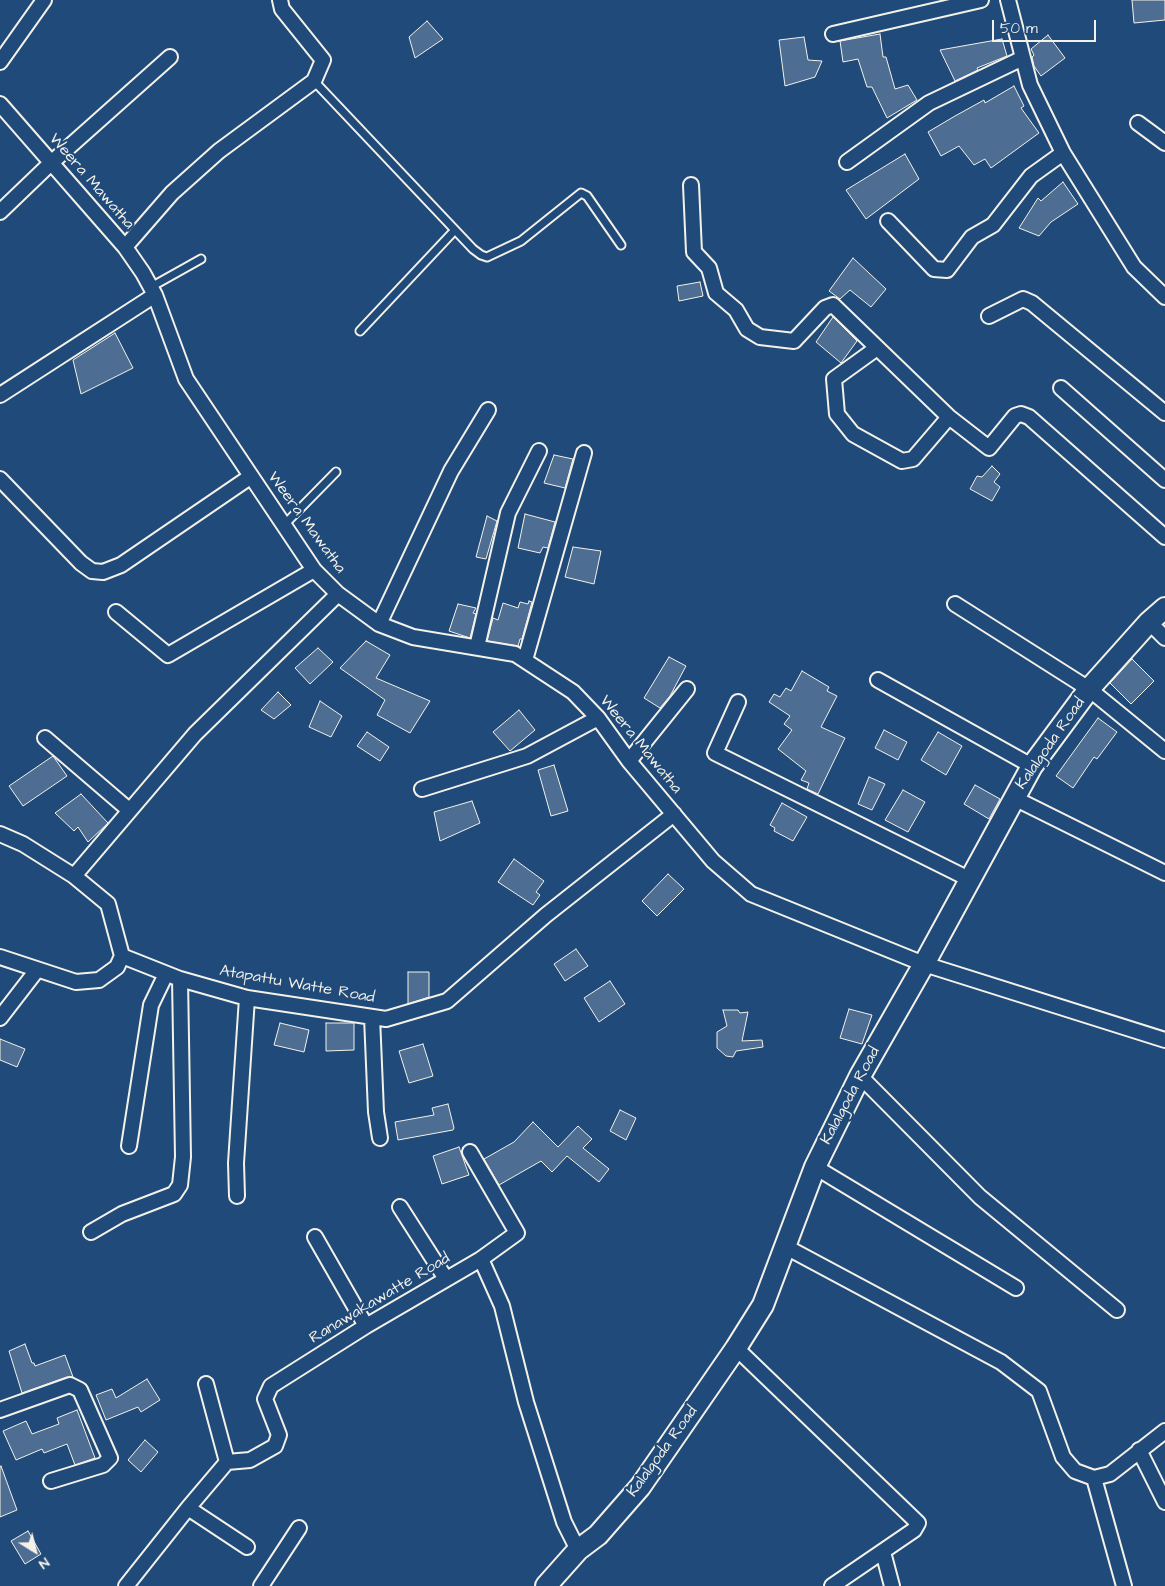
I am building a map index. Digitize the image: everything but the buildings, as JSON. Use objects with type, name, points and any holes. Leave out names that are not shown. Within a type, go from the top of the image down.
[{"type":"street","points":[[0,62],[5,47],[44,0]]},
{"type":"street","points":[[124,247],[172,193],[219,151],[314,81],[322,60],[282,9],[280,0]]},
{"type":"street","points":[[833,34],[981,0]]},
{"type":"street","points":[[1012,2],[1030,85],[1064,153],[1134,267],[1165,297]]},
{"type":"street","points":[[0,212],[51,163],[170,57]]},
{"type":"street","points":[[847,162],[929,103],[1023,58]]},
{"type":"street","name":"Weera Mawatha","points":[[0,104],[124,247],[153,291],[186,379],[314,570],[338,594],[378,624],[413,637],[515,654],[573,692],[598,718],[629,761],[713,861],[751,894],[924,964],[1165,1040]]},
{"type":"street","points":[[1138,123],[1165,143]]},
{"type":"street","points":[[888,221],[934,269],[947,270],[972,237],[993,225],[1031,176],[1064,153]]},
{"type":"street","points":[[691,185],[694,252],[709,268],[716,293],[736,310],[747,329],[760,337],[794,342],[825,308],[833,305],[949,417],[989,448],[1015,416],[1021,414],[1029,417],[1165,537]]},
{"type":"street","points":[[0,395],[153,291]]},
{"type":"street","points":[[989,316],[1023,299],[1032,303],[1165,413]]},
{"type":"street","points":[[877,348],[834,379],[836,414],[853,434],[902,462],[912,459],[949,417]]},
{"type":"street","points":[[1061,388],[1165,480]]},
{"type":"street","points":[[378,624],[451,471],[488,410]]},
{"type":"street","points":[[476,648],[508,513],[539,452]]},
{"type":"street","points":[[525,660],[584,453]]},
{"type":"street","points":[[0,479],[81,563],[92,571],[103,572],[120,565],[250,477]]},
{"type":"street","points":[[116,612],[168,655],[314,570]]},
{"type":"street","points":[[74,876],[195,734],[338,594]]},
{"type":"street","points":[[954,604],[1089,690],[1165,751]]},
{"type":"street","name":"Kalalgoda Road","points":[[546,1586],[578,1550],[598,1535],[640,1487],[736,1348],[763,1305],[815,1167],[860,1076],[924,964],[1032,766],[1089,690],[1149,622],[1165,608]]},
{"type":"street","points":[[1149,622],[1165,638]]},
{"type":"street","points":[[878,680],[1032,766]]},
{"type":"street","points":[[629,761],[688,689]]},
{"type":"street","points":[[738,702],[715,753],[969,879]]},
{"type":"street","points":[[422,789],[527,756],[598,718]]},
{"type":"street","points":[[45,738],[129,810]]},
{"type":"street","points":[[1014,798],[1165,873]]},
{"type":"street","name":"Atapattu Watte Road","points":[[122,956],[180,980],[247,998],[386,1019],[447,1001],[546,914],[674,814]]},
{"type":"street","points":[[0,834],[23,844],[74,876],[108,904],[122,956],[117,967],[99,980],[76,982],[0,957]]},
{"type":"street","points":[[0,1018],[37,970]]},
{"type":"street","points":[[129,1146],[151,1005],[166,974]]},
{"type":"street","points":[[90,1232],[122,1214],[174,1194],[180,1185],[183,1157],[180,980]]},
{"type":"street","points":[[237,1196],[236,1163],[247,998]]},
{"type":"street","points":[[372,1018],[376,1112],[380,1138]]},
{"type":"street","points":[[860,1076],[980,1197],[1117,1310]]},
{"type":"street","name":"Ranawakawatte Road","points":[[227,1462],[250,1460],[275,1446],[279,1435],[265,1399],[271,1386],[366,1326],[481,1259],[517,1233],[470,1152]]},
{"type":"street","points":[[815,1167],[1016,1288]]},
{"type":"street","points":[[400,1207],[446,1279]]},
{"type":"street","points":[[315,1237],[366,1326]]},
{"type":"street","points":[[786,1247],[1001,1362],[1039,1391],[1063,1457],[1075,1471],[1094,1478],[1110,1474],[1165,1431]]},
{"type":"street","points":[[481,1259],[502,1306],[526,1402],[564,1522],[578,1550]]},
{"type":"street","points":[[736,1348],[918,1523],[914,1530],[832,1586]]},
{"type":"street","points":[[126,1586],[227,1462],[206,1384]]},
{"type":"street","points":[[0,1410],[70,1385],[80,1390],[110,1458],[103,1465],[51,1481]]},
{"type":"street","points":[[1140,1450],[1165,1502]]},
{"type":"street","points":[[1094,1478],[1124,1586]]},
{"type":"street","points":[[188,1508],[247,1547]]},
{"type":"street","points":[[261,1586],[299,1528]]},
{"type":"street","points":[[883,1552],[892,1586]]},
{"type":"lane","points":[[314,81],[473,249],[481,255],[487,256],[521,241],[581,193],[588,196],[621,244]]},
{"type":"lane","points":[[360,331],[455,230]]},
{"type":"lane","points":[[153,291],[200,259]]},
{"type":"lane","points":[[284,525],[336,472]]}]
